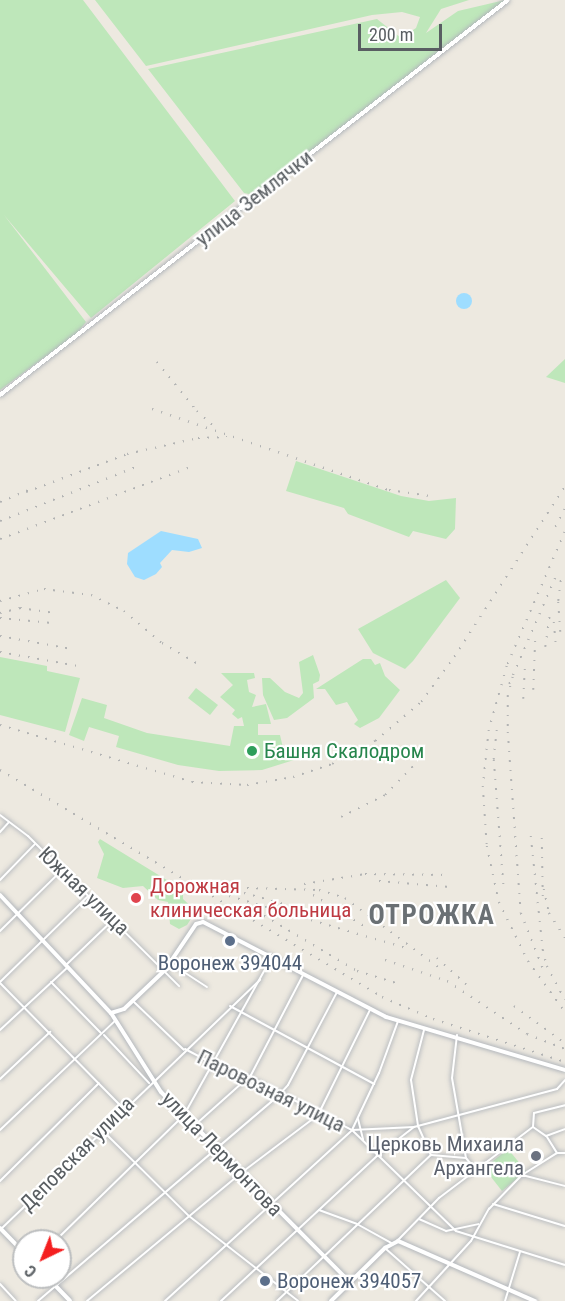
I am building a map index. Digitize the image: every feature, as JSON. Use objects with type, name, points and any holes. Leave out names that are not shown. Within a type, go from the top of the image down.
[{"type":"street","name":"улица Землячки","points":[[0,395],[508,0]]},
{"type":"street","name":"Южная улица","points":[[0,815],[35,844],[179,986]]},
{"type":"street","points":[[0,832],[9,822]]},
{"type":"street","points":[[0,880],[35,844]]},
{"type":"street","points":[[0,931],[61,871]]},
{"type":"street","name":"улица Лермонтова","points":[[0,895],[117,1020],[150,1082],[350,1282]]},
{"type":"street","points":[[88,896],[0,982],[124,1109]]},
{"type":"street","points":[[0,1030],[112,920]]},
{"type":"street","points":[[111,1013],[133,1001],[165,970],[200,922],[398,1021],[457,1035],[565,1070]]},
{"type":"street","points":[[67,1229],[184,1115],[271,959]]},
{"type":"street","points":[[170,963],[207,987]]},
{"type":"street","points":[[195,1125],[248,1080],[303,975]]},
{"type":"street","name":"Деповская улица","points":[[0,1229],[103,1131],[184,1049],[260,980]]},
{"type":"street","points":[[51,982],[150,1082]]},
{"type":"street","points":[[72,1272],[279,1095],[307,1049],[337,992]]},
{"type":"street","name":"Паровозная улица","points":[[133,1001],[184,1049],[213,1065],[248,1080],[257,1081],[310,1111],[352,1130],[456,1231],[565,1266]]},
{"type":"street","points":[[230,1006],[374,1084]]},
{"type":"street","points":[[87,1301],[311,1116],[318,1115],[371,1009]]},
{"type":"street","points":[[0,1130],[75,1057],[117,1020]]},
{"type":"street","points":[[165,1301],[352,1130],[374,1084],[398,1021]]},
{"type":"street","points":[[425,1027],[411,1080],[416,1126],[431,1155]]},
{"type":"street","points":[[1,1077],[50,1032]]},
{"type":"street","points":[[457,1035],[452,1078],[466,1158],[476,1169]]},
{"type":"street","points":[[352,1130],[416,1126],[557,1089],[565,1080]]},
{"type":"street","points":[[0,1181],[99,1083]]},
{"type":"street","points":[[331,1301],[385,1248],[402,1240],[429,1207],[533,1126],[534,1113],[565,1105]]},
{"type":"street","points":[[310,1111],[311,1116]]},
{"type":"street","points":[[358,1119],[363,1139]]},
{"type":"street","points":[[221,1301],[378,1155],[416,1126]]},
{"type":"street","points":[[533,1126],[546,1136],[557,1153]]},
{"type":"street","points":[[546,1136],[565,1129]]},
{"type":"street","points":[[103,1131],[134,1165],[189,1216],[298,1301]]},
{"type":"street","points":[[416,1301],[471,1241],[479,1223],[522,1175],[557,1153],[565,1154]]},
{"type":"street","points":[[277,1301],[431,1155],[466,1158]]},
{"type":"street","points":[[522,1175],[565,1186]]},
{"type":"street","points":[[494,1204],[565,1226]]},
{"type":"street","points":[[319,1210],[357,1224],[394,1242]]},
{"type":"street","points":[[419,1219],[446,1231],[456,1231],[479,1223]]},
{"type":"street","points":[[0,1229],[12,1241]]},
{"type":"street","points":[[402,1240],[450,1264],[535,1301]]},
{"type":"street","points":[[471,1241],[480,1240]]},
{"type":"street","points":[[385,1248],[445,1301]]},
{"type":"street","points":[[505,1301],[520,1252]]},
{"type":"street","points":[[0,1284],[16,1301]]},
{"type":"street","points":[[38,1301],[52,1289]]},
{"type":"street","points":[[58,1289],[70,1301]]},
{"type":"green space","points":[[0,0],[83,0],[235,201],[91,318],[4,215],[86,322],[76,334],[0,390]]},
{"type":"green space","points":[[95,0],[469,0],[441,9],[426,33],[458,11],[505,0],[254,195],[244,193],[148,69],[377,19],[401,38],[416,28],[420,17],[402,12],[372,15],[146,66]]},
{"type":"green space","points":[[565,359],[565,383],[546,377]]},
{"type":"green space","points":[[296,461],[401,496],[429,501],[456,498],[455,529],[446,539],[413,531],[409,537],[348,514],[344,508],[286,491]]},
{"type":"green space","points":[[446,580],[460,598],[405,669],[373,653],[358,629]]},
{"type":"green space","points":[[313,655],[320,675],[319,681],[313,684],[314,698],[287,718],[274,720],[263,695],[262,678],[270,678],[285,692],[299,698],[303,693],[299,662]]},
{"type":"green space","points":[[0,657],[47,666],[47,671],[80,678],[65,732],[0,715]]},
{"type":"green space","points":[[363,659],[371,659],[375,665],[380,663],[385,676],[400,690],[379,718],[360,728],[354,724],[358,720],[347,702],[336,705],[325,689],[316,689]]},
{"type":"green space","points":[[221,673],[254,673],[255,678],[247,680],[249,692],[256,695],[252,707],[266,704],[271,724],[258,724],[258,735],[280,735],[284,752],[291,751],[294,760],[262,770],[219,771],[178,765],[116,747],[119,736],[89,727],[84,741],[69,735],[82,698],[107,705],[104,718],[147,733],[230,746],[234,726],[244,726],[242,717],[238,719],[232,714],[235,710],[220,697],[233,685]]},
{"type":"green space","points":[[196,688],[218,705],[210,715],[188,698]]},
{"type":"green space","points":[[100,839],[183,890],[183,899],[196,911],[187,925],[179,929],[170,924],[168,902],[158,900],[143,886],[123,888],[97,878],[104,854],[98,842]]},
{"type":"green space","points":[[508,1149],[526,1171],[502,1191],[484,1168]]},
{"type":"water","points":[[461,293],[467,293],[472,301],[470,307],[461,309],[456,304],[456,298]]},
{"type":"water","points":[[161,531],[198,539],[202,548],[189,552],[172,550],[160,563],[162,567],[156,574],[144,580],[135,577],[127,564],[128,553]]},
{"type":"railway","points":[[157,362],[197,411],[215,427]]},
{"type":"railway","points":[[152,409],[389,490],[431,496]]},
{"type":"railway","points":[[26,492],[127,454],[198,438],[227,437]]},
{"type":"railway","points":[[0,539],[193,466]]},
{"type":"railway","points":[[0,521],[136,467]]},
{"type":"railway","points":[[0,725],[192,782],[247,785],[293,777],[332,764],[375,741],[421,702],[454,657],[565,486]]},
{"type":"railway","points":[[0,502],[33,488]]},
{"type":"railway","points":[[555,527],[565,508]]},
{"type":"railway","points":[[565,532],[507,666],[489,730],[483,786],[487,846],[499,902],[528,961],[565,1012]]},
{"type":"railway","points":[[509,684],[557,573]]},
{"type":"railway","points":[[560,632],[558,601],[561,577]]},
{"type":"railway","points":[[0,601],[44,589],[91,595],[124,611],[162,643],[198,664]]},
{"type":"railway","points":[[0,613],[20,608],[57,613]]},
{"type":"railway","points":[[545,647],[550,612]]},
{"type":"railway","points":[[0,618],[52,623]]},
{"type":"railway","points":[[554,622],[556,646]]},
{"type":"railway","points":[[0,636],[72,649]]},
{"type":"railway","points":[[533,690],[535,637]]},
{"type":"railway","points":[[0,652],[84,667]]},
{"type":"railway","points":[[523,699],[525,663]]},
{"type":"railway","points":[[513,677],[508,696],[508,732],[521,913],[544,971]]},
{"type":"railway","points":[[497,730],[494,760],[504,889]]},
{"type":"railway","points":[[341,817],[385,795],[417,762]]},
{"type":"railway","points":[[0,770],[382,997],[433,1019],[565,1062]]},
{"type":"railway","points":[[531,836],[543,950],[547,966],[565,1000]]},
{"type":"railway","points":[[542,838],[543,898]]},
{"type":"railway","points":[[304,884],[365,874],[450,875]]},
{"type":"railway","points":[[379,881],[450,887]]},
{"type":"railway","points":[[199,882],[238,894]]},
{"type":"railway","points":[[247,888],[319,890],[345,898],[441,969]]},
{"type":"railway","points":[[544,889],[549,913],[565,938]]},
{"type":"railway","points":[[244,893],[336,918]]},
{"type":"railway","points":[[313,895],[364,926]]},
{"type":"railway","points":[[229,896],[409,949]]},
{"type":"railway","points":[[256,911],[357,971],[396,983]]},
{"type":"railway","points":[[437,958],[468,986]]},
{"type":"railway","points":[[385,960],[447,981],[527,1034],[565,1049]]},
{"type":"railway","points":[[514,1006],[562,1041]]},
{"type":"place","name":"Башня Скалодром","points":[[252,751]]},
{"type":"place","name":"Дорожная клиническая больница","points":[[136,898]]},
{"type":"place","name":"Воронеж 394044","points":[[230,941]]},
{"type":"place","name":"Церковь Михаила Архангела","points":[[536,1156]]},
{"type":"place","name":"Воронеж 394057","points":[[265,1281]]},
{"type":"district","name":"ОТРОЖКА","points":[[432,916]]}]
